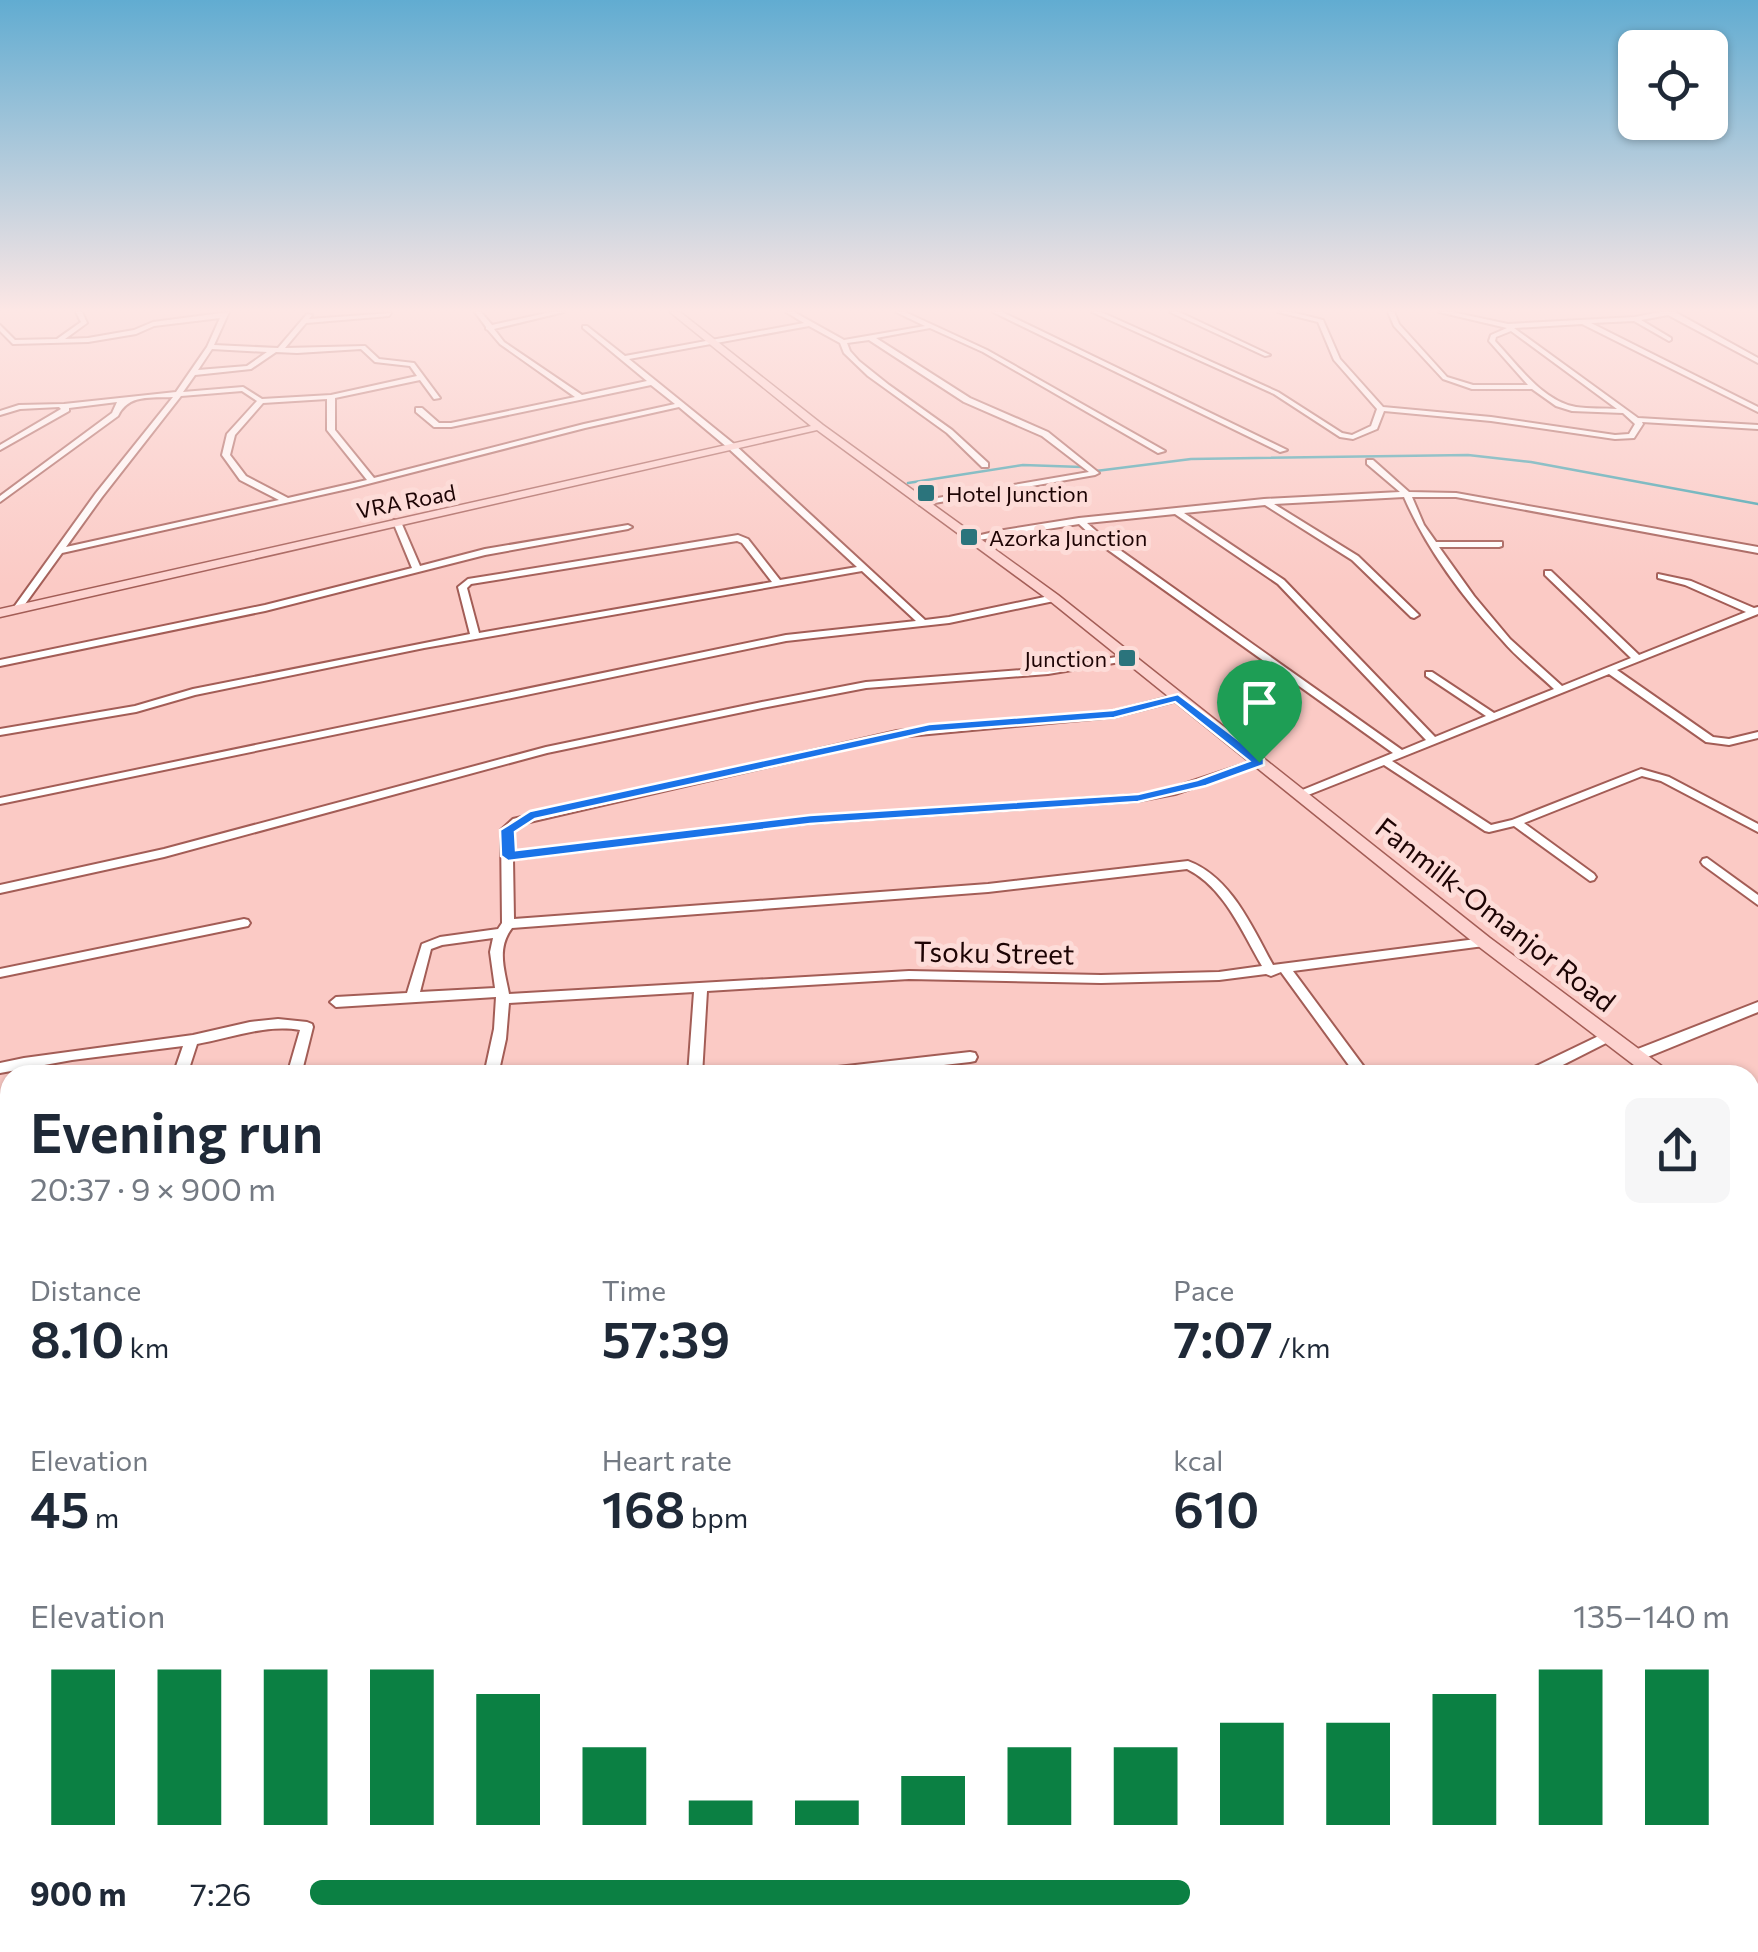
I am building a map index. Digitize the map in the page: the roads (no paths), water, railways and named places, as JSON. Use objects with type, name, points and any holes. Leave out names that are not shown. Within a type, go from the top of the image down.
[{"type":"street","points":[[0,413],[91,403]]},
{"type":"street","points":[[0,500],[115,414],[124,403]]},
{"type":"street","points":[[17,609],[171,403]]},
{"type":"street","points":[[259,403],[230,434],[226,455],[243,478],[288,501]]},
{"type":"street","points":[[332,403],[331,430],[372,481]]},
{"type":"street","points":[[419,410],[437,425],[451,425],[556,403]]},
{"type":"street","name":"Fanmilk-Omanjor Road","points":[[789,403],[1054,598],[1484,942],[1647,1065]]},
{"type":"street","points":[[913,403],[940,422],[985,466]]},
{"type":"street","points":[[923,503],[1095,473],[1050,436],[974,403]]},
{"type":"street","points":[[1078,403],[1162,451]]},
{"type":"street","points":[[1185,403],[1283,450]]},
{"type":"street","points":[[1293,403],[1340,435],[1353,437],[1374,427],[1380,409]]},
{"type":"street","points":[[1375,403],[1380,409],[1491,419],[1615,437],[1635,434],[1637,420]]},
{"type":"street","points":[[1558,403],[1575,410],[1625,411]]},
{"type":"street","points":[[1614,403],[1637,420],[1758,427]]},
{"type":"street","points":[[58,551],[288,501],[680,405],[731,446],[921,620]]},
{"type":"street","points":[[2,445],[50,421],[66,406]]},
{"type":"street","name":"VRA Road","points":[[0,613],[819,427]]},
{"type":"street","points":[[1370,462],[1406,494],[1420,525],[1471,598],[1507,641],[1560,689]]},
{"type":"street","points":[[972,538],[1079,520],[1264,501],[1406,494],[1456,495],[1758,550]]},
{"type":"street","points":[[1264,501],[1369,570],[1414,616]]},
{"type":"street","points":[[1176,511],[1282,582],[1433,741]]},
{"type":"street","points":[[1079,520],[1107,545],[1402,754]]},
{"type":"street","points":[[397,522],[416,568]]},
{"type":"street","points":[[0,663],[227,617],[416,568],[628,527]]},
{"type":"street","points":[[475,637],[462,587],[468,582],[738,538],[778,584]]},
{"type":"street","points":[[1436,544],[1499,544]]},
{"type":"street","points":[[0,732],[136,709],[265,677],[475,637],[865,568]]},
{"type":"street","points":[[1548,573],[1638,658]]},
{"type":"street","points":[[1661,576],[1757,611]]},
{"type":"street","points":[[0,801],[786,638],[921,620],[950,620],[1054,598]]},
{"type":"street","points":[[1299,795],[1757,611]]},
{"type":"street","points":[[0,889],[164,853],[546,750],[762,705],[866,685],[1048,671],[1129,658]]},
{"type":"street","points":[[1610,670],[1710,740],[1729,742],[1758,735]]},
{"type":"street","points":[[1429,674],[1494,717]]},
{"type":"street","points":[[493,1065],[502,996],[495,965],[504,928],[510,825],[547,812],[666,789],[896,734],[1114,714],[1178,698]]},
{"type":"street","points":[[508,856],[779,822],[1138,798],[1186,788],[1259,762]]},
{"type":"street","points":[[1384,762],[1483,827],[1516,822],[1641,772],[1665,778],[1758,829]]},
{"type":"street","points":[[1516,822],[1590,877]]},
{"type":"street","points":[[1707,862],[1758,901]]},
{"type":"street","points":[[413,996],[426,947],[504,928],[988,888],[1188,865],[1205,874],[1226,897],[1278,971],[1355,1065]]},
{"type":"street","points":[[0,973],[244,924]]},
{"type":"street","name":"Tsoku Street","points":[[336,1002],[413,996],[701,988],[909,975],[1100,979],[1278,971],[1484,942]]},
{"type":"street","points":[[696,1065],[701,988]]},
{"type":"street","points":[[1635,1056],[1758,1007]]},
{"type":"street","points":[[15,1065],[154,1042],[192,1040],[288,1021],[306,1027],[296,1065]]},
{"type":"street","points":[[1552,1065],[1609,1036]]},
{"type":"street","points":[[183,1065],[192,1040]]},
{"type":"street","points":[[899,1065],[970,1057]]},
{"type":"waterway","points":[[1096,471],[1191,459],[1468,455],[1531,462],[1758,504]]},
{"type":"waterway","points":[[908,483],[1023,465],[1082,467]]},
{"type":"place","name":"Hotel Junction","points":[[926,493]]},
{"type":"place","name":"Azorka Junction","points":[[969,537]]},
{"type":"place","name":"Junction","points":[[1127,658]]}]
